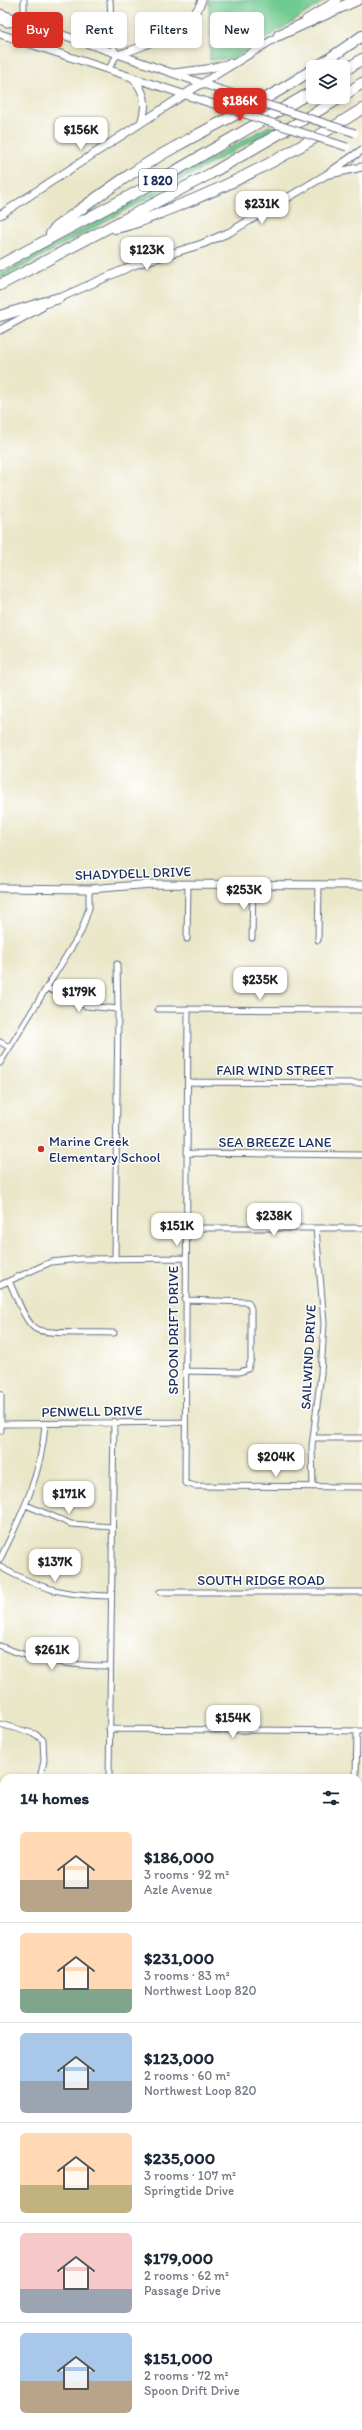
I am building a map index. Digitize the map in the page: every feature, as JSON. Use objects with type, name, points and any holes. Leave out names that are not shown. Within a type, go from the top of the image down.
[{"type":"highway","points":[[279,35],[358,0]]},
{"type":"highway","points":[[326,60],[362,36]]},
{"type":"highway","points":[[350,67],[362,59]]},
{"type":"highway","points":[[46,240],[56,227],[129,176],[174,147],[278,91],[306,73]]},
{"type":"highway","name":"I 820","points":[[350,91],[362,83]]},
{"type":"highway","name":"I 820","points":[[0,265],[162,178],[306,95]]},
{"type":"highway","name":"I 820","points":[[0,285],[256,148],[330,104]]},
{"type":"highway","points":[[106,229],[138,222],[199,198],[250,175],[362,109]]},
{"type":"highway","points":[[0,316],[59,298]]},
{"type":"main road","points":[[117,55],[131,51],[179,26],[192,16],[202,0]]},
{"type":"main road","points":[[0,215],[184,94],[336,0]]},
{"type":"main road","points":[[0,13],[12,18]]},
{"type":"main road","points":[[0,20],[7,23],[12,23]]},
{"type":"main road","points":[[0,34],[134,79],[347,148],[361,151]]},
{"type":"main road","points":[[63,36],[201,84],[359,134]]},
{"type":"main road","points":[[170,73],[207,69],[238,61]]},
{"type":"main road","points":[[134,79],[141,87],[145,100],[145,110],[141,123]]},
{"type":"main road","points":[[0,330],[59,298],[134,265],[202,244],[230,232],[326,175],[361,151]]},
{"type":"main road","points":[[326,175],[362,167]]},
{"type":"main road","name":"SHADYDELL DRIVE","points":[[0,888],[89,889],[152,884],[362,885]]},
{"type":"main road","points":[[0,1395],[0,1427]]},
{"type":"street","points":[[24,0],[24,12]]},
{"type":"street","points":[[108,70],[117,55],[112,43],[110,0]]},
{"type":"street","points":[[187,939],[188,884]]},
{"type":"street","points":[[252,938],[253,884]]},
{"type":"street","points":[[318,940],[319,885]]},
{"type":"street","points":[[0,1063],[86,920],[89,889]]},
{"type":"street","points":[[115,1259],[118,1009],[117,964]]},
{"type":"street","points":[[46,988],[86,1006],[118,1009]]},
{"type":"street","points":[[158,1009],[362,1010]]},
{"type":"street","name":"SPOON DRIFT DRIVE","points":[[188,1009],[184,1422],[185,1483],[195,1486],[313,1487]]},
{"type":"street","points":[[0,1042],[9,1047]]},
{"type":"street","name":"FAIR WIND STREET","points":[[188,1082],[362,1083]]},
{"type":"street","name":"SEA BREEZE LANE","points":[[187,1153],[362,1154]]},
{"type":"street","points":[[186,1228],[362,1228]]},
{"type":"street","name":"SAILWIND DRIVE","points":[[313,1487],[314,1438],[321,1373],[324,1323],[316,1228]]},
{"type":"street","points":[[0,1285],[51,1262],[186,1258]]},
{"type":"street","points":[[9,1281],[29,1321],[36,1329],[47,1332],[114,1333]]},
{"type":"street","points":[[185,1371],[240,1372],[248,1368],[251,1360],[251,1308],[248,1302],[186,1300]]},
{"type":"street","points":[[109,1774],[114,1422]]},
{"type":"street","name":"PENWELL DRIVE","points":[[0,1427],[114,1422],[184,1422]]},
{"type":"street","points":[[0,1559],[26,1505],[40,1463],[45,1424]]},
{"type":"street","points":[[314,1438],[362,1438]]},
{"type":"street","points":[[313,1487],[362,1487]]},
{"type":"street","points":[[26,1505],[71,1524],[112,1527]]},
{"type":"street","points":[[0,1568],[40,1587],[59,1593],[111,1596]]},
{"type":"street","name":"SOUTH RIDGE ROAD","points":[[160,1592],[362,1592]]},
{"type":"street","points":[[0,1646],[46,1661],[79,1665],[110,1666]]},
{"type":"street","points":[[0,1724],[35,1734],[43,1740],[44,1761],[41,1774]]},
{"type":"street","points":[[110,1730],[360,1731],[356,1774]]},
{"type":"green space","points":[[209,0],[326,0],[264,40],[264,12],[210,12],[210,48],[251,48],[235,58],[210,60]]},
{"type":"green space","points":[[269,126],[276,128],[0,279],[0,274]]},
{"type":"place","name":"Marine Creek Elementary School","points":[[41,1149]]}]
